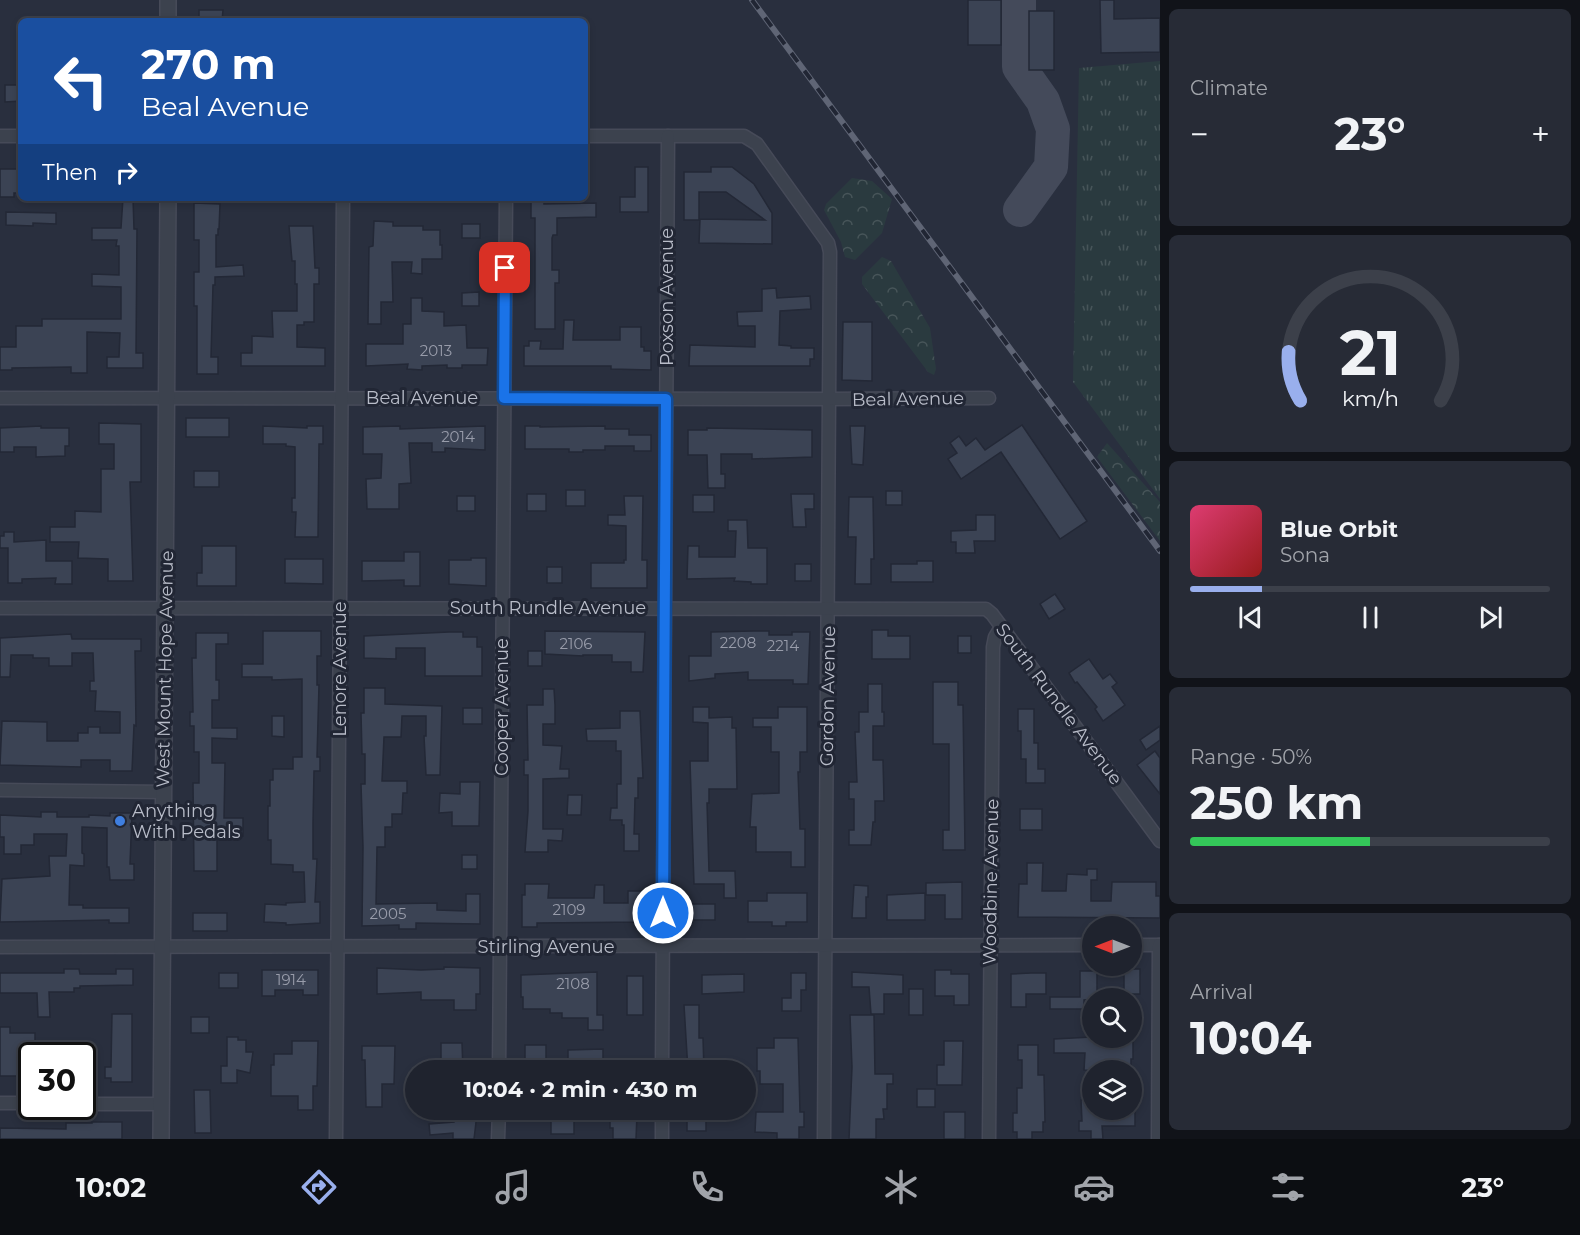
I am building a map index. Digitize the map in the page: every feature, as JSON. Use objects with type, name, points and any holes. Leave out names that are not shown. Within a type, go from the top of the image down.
[{"type":"street","points":[[168,0],[168,18]]},
{"type":"street","points":[[0,136],[18,136]]},
{"type":"street","points":[[588,136],[668,136]]},
{"type":"street","name":"Gordon Avenue","points":[[668,136],[744,136],[752,139],[824,234],[830,252],[824,1139]]},
{"type":"street","name":"Poxson Avenue","points":[[662,1060],[668,136]]},
{"type":"street","name":"West Mount Hope Avenue","points":[[161,1139],[168,201]]},
{"type":"street","name":"Lenore Avenue","points":[[336,1139],[343,201]]},
{"type":"street","name":"Cooper Avenue","points":[[499,1060],[506,201]]},
{"type":"street","name":"Beal Avenue","points":[[0,398],[988,398]]},
{"type":"street","name":"South Rundle Avenue","points":[[0,608],[986,609],[1160,840]]},
{"type":"street","name":"Woodbine Avenue","points":[[989,1139],[993,647],[1001,627]]},
{"type":"street","points":[[0,790],[164,792]]},
{"type":"street","name":"Stirling Avenue","points":[[0,947],[1082,945]]},
{"type":"street","points":[[1142,945],[1159,945],[1158,1139]]},
{"type":"street","points":[[0,1103],[18,1103]]},
{"type":"street","points":[[96,1104],[162,1104]]},
{"type":"street","points":[[498,1139],[499,1120]]},
{"type":"street","points":[[662,1120],[662,1139]]},
{"type":"green space","points":[[1160,61],[1160,499],[1073,382],[1079,68]]},
{"type":"green space","points":[[852,178],[872,181],[892,199],[882,233],[855,260],[845,257],[841,242],[824,210],[826,204]]},
{"type":"green space","points":[[882,257],[891,261],[930,328],[936,369],[934,375],[928,372],[862,284],[862,277]]},
{"type":"green space","points":[[1107,443],[1160,502],[1160,541],[1097,457]]},
{"type":"building","points":[[968,0],[1001,0],[1001,45],[968,45]]},
{"type":"building","points":[[1100,0],[1114,0],[1114,19],[1160,18],[1160,52],[1101,53]]},
{"type":"building","points":[[199,10],[223,10],[222,18],[199,18]]},
{"type":"building","points":[[1029,11],[1054,11],[1054,70],[1029,70]]},
{"type":"building","points":[[5,85],[18,85],[18,101],[5,102]]},
{"type":"building","points":[[635,167],[648,167],[648,212],[620,212],[620,197],[635,197]]},
{"type":"building","points":[[711,167],[732,167],[754,184],[772,213],[772,244],[699,243],[700,219],[765,220],[726,192],[699,192],[699,220],[684,220],[684,172],[711,172]]},
{"type":"building","points":[[0,169],[18,169],[18,193],[14,193],[14,197],[0,197]]},
{"type":"building","points":[[123,201],[133,201],[134,229],[137,229],[136,353],[143,353],[143,368],[107,368],[107,357],[119,357],[120,333],[87,332],[87,373],[71,373],[71,367],[0,370],[0,347],[16,347],[16,326],[42,326],[42,319],[121,319],[121,287],[92,286],[92,274],[119,275],[119,246],[116,246],[117,240],[92,240],[92,228],[121,228]]},
{"type":"building","points":[[531,201],[544,201],[544,204],[596,203],[596,217],[557,218],[557,235],[553,235],[552,238],[552,270],[559,270],[559,283],[555,283],[555,329],[535,329],[535,218],[531,218]]},
{"type":"building","points":[[194,203],[220,204],[219,229],[216,235],[216,267],[243,265],[244,276],[215,277],[215,285],[213,285],[211,357],[218,357],[218,374],[197,374],[197,306],[194,306],[194,272],[199,272],[199,240],[194,240]]},
{"type":"building","points":[[6,212],[56,213],[56,224],[6,225]]},
{"type":"building","points":[[374,221],[393,222],[393,226],[423,226],[423,230],[440,230],[440,245],[442,245],[442,259],[422,259],[422,274],[411,273],[412,262],[392,262],[393,302],[381,302],[381,324],[368,324],[369,247],[373,246]]},
{"type":"building","points":[[462,224],[480,224],[480,238],[462,238]]},
{"type":"building","points":[[289,226],[313,226],[315,268],[319,268],[319,284],[314,284],[314,322],[297,325],[297,347],[325,348],[325,366],[241,366],[241,353],[252,353],[252,336],[273,337],[272,311],[297,311],[295,261],[292,261]]},
{"type":"building","points":[[776,288],[777,298],[810,296],[811,309],[780,311],[779,345],[791,346],[791,348],[814,348],[814,359],[810,359],[810,366],[689,366],[690,345],[755,347],[755,326],[738,326],[737,312],[762,311],[762,289]]},
{"type":"building","points":[[479,292],[479,306],[462,306],[462,293]]},
{"type":"building","points":[[411,298],[422,298],[422,311],[444,312],[444,326],[466,325],[467,348],[488,348],[487,365],[462,365],[462,368],[447,368],[447,365],[422,366],[422,370],[407,369],[408,364],[366,366],[366,344],[403,344],[403,324],[411,324]]},
{"type":"building","points":[[564,320],[574,320],[573,340],[620,340],[620,327],[641,327],[641,347],[644,347],[644,351],[651,351],[651,370],[611,369],[611,366],[524,366],[524,346],[529,346],[529,341],[541,341],[540,349],[563,349]]},
{"type":"building","points":[[843,322],[872,322],[872,381],[842,380]]},
{"type":"building","points":[[186,418],[229,418],[229,437],[186,437]]},
{"type":"building","points":[[99,423],[141,424],[141,482],[130,482],[133,581],[108,581],[108,559],[78,558],[79,542],[50,542],[50,527],[75,527],[75,511],[101,512],[101,469],[114,469],[114,444],[99,444]]},
{"type":"building","points":[[1022,425],[1087,521],[1060,539],[1001,452],[961,479],[948,459],[957,453],[950,443],[959,436],[966,446],[976,438],[985,450]]},
{"type":"building","points":[[41,426],[41,428],[69,428],[69,446],[65,446],[65,456],[36,457],[36,447],[14,447],[14,452],[0,452],[0,428]]},
{"type":"building","points":[[263,426],[307,428],[307,426],[323,426],[323,444],[319,444],[318,537],[295,537],[296,512],[292,512],[292,498],[295,498],[295,447],[286,446],[286,444],[263,444]]},
{"type":"building","points":[[400,426],[400,429],[485,426],[485,450],[445,448],[445,452],[432,452],[432,443],[409,443],[411,483],[399,484],[399,509],[367,509],[366,479],[381,478],[382,454],[363,454],[363,427]]},
{"type":"building","points":[[525,426],[605,426],[605,429],[629,429],[629,435],[651,435],[651,451],[634,451],[634,446],[605,446],[605,450],[583,450],[583,452],[569,452],[569,449],[525,449]]},
{"type":"building","points":[[850,426],[865,426],[863,465],[852,464]]},
{"type":"building","points":[[707,428],[812,430],[812,457],[752,459],[752,454],[721,454],[721,474],[725,474],[725,488],[708,488],[707,455],[688,455],[688,430],[707,430]]},
{"type":"building","points":[[194,471],[219,471],[219,487],[194,487]]},
{"type":"building","points":[[566,490],[585,490],[585,506],[566,506]]},
{"type":"building","points":[[886,491],[902,491],[902,505],[886,505]]},
{"type":"building","points":[[527,494],[546,494],[546,511],[527,511]]},
{"type":"building","points":[[791,494],[814,494],[814,509],[805,509],[806,527],[793,527]]},
{"type":"building","points":[[693,495],[714,495],[714,512],[693,512]]},
{"type":"building","points":[[457,496],[475,496],[475,511],[457,511]]},
{"type":"building","points":[[624,496],[643,496],[642,560],[647,560],[647,588],[591,588],[591,563],[624,563],[626,560],[626,526],[608,525],[608,515],[625,515]]},
{"type":"building","points":[[849,497],[873,497],[874,559],[871,559],[871,584],[855,584],[856,537],[848,537]]},
{"type":"building","points":[[976,515],[995,515],[995,541],[974,541],[975,553],[956,553],[956,542],[951,542],[951,531],[976,530]]},
{"type":"building","points":[[728,520],[747,520],[748,548],[767,548],[767,584],[734,581],[735,578],[687,579],[688,546],[699,546],[699,557],[735,557],[736,531],[728,531]]},
{"type":"building","points":[[4,532],[14,532],[14,542],[46,540],[46,561],[72,561],[72,584],[55,584],[56,578],[22,579],[22,583],[8,583],[8,548],[0,548],[0,536],[4,536]]},
{"type":"building","points":[[202,546],[236,546],[236,586],[197,586],[197,573],[202,573]]},
{"type":"building","points":[[404,552],[420,552],[420,586],[404,586],[404,580],[362,581],[362,561],[404,561]]},
{"type":"building","points":[[471,558],[486,558],[486,586],[449,584],[449,560],[471,560]]},
{"type":"building","points":[[285,559],[323,559],[323,584],[285,583]]},
{"type":"building","points":[[917,561],[933,561],[933,582],[891,582],[891,564],[917,564]]},
{"type":"building","points":[[795,564],[811,564],[811,581],[795,581]]},
{"type":"building","points":[[547,567],[562,567],[562,583],[547,583]]},
{"type":"building","points":[[1055,594],[1065,609],[1049,619],[1040,604]]},
{"type":"building","points":[[872,630],[888,630],[888,636],[910,636],[910,659],[872,659]]},
{"type":"building","points":[[263,631],[321,631],[321,656],[317,656],[317,685],[319,685],[317,757],[320,757],[320,771],[314,771],[313,823],[313,859],[317,859],[315,902],[320,902],[320,923],[286,925],[286,923],[264,922],[265,904],[286,905],[286,903],[305,902],[304,872],[293,872],[293,865],[271,864],[271,840],[268,840],[268,806],[270,806],[270,780],[273,780],[273,769],[293,769],[293,757],[302,757],[302,679],[272,680],[272,677],[242,677],[242,664],[263,664]]},
{"type":"building","points":[[545,631],[645,632],[643,672],[631,672],[631,662],[612,662],[612,655],[545,654]]},
{"type":"building","points":[[769,631],[769,635],[810,632],[808,684],[793,684],[793,680],[748,680],[748,672],[715,674],[715,678],[689,681],[689,656],[711,656],[711,632]]},
{"type":"building","points":[[463,632],[463,637],[477,637],[477,647],[482,647],[482,676],[425,676],[425,648],[396,648],[396,659],[364,658],[364,636]]},
{"type":"building","points":[[196,633],[228,633],[228,644],[216,644],[216,680],[219,680],[219,700],[212,700],[212,728],[237,728],[237,739],[212,738],[212,763],[225,763],[224,818],[243,818],[243,836],[217,836],[217,871],[194,871],[193,783],[199,783],[199,752],[194,752],[194,726],[190,726],[190,712],[193,712],[192,658],[196,658]]},
{"type":"building","points":[[71,634],[72,639],[141,639],[141,651],[135,651],[136,726],[134,725],[132,771],[110,771],[110,760],[81,760],[81,767],[0,765],[2,721],[47,722],[47,741],[78,741],[78,733],[88,733],[88,727],[100,727],[100,733],[120,733],[120,712],[95,711],[96,691],[90,691],[90,681],[94,681],[93,653],[72,653],[72,666],[49,666],[49,658],[11,655],[10,677],[0,677],[0,638]]},
{"type":"building","points":[[958,636],[971,636],[971,653],[958,653]]},
{"type":"building","points":[[528,651],[542,651],[542,666],[528,666]]},
{"type":"building","points":[[1089,659],[1103,679],[1110,674],[1117,683],[1112,687],[1125,705],[1103,721],[1095,709],[1097,707],[1069,673]]},
{"type":"building","points":[[933,682],[958,682],[958,705],[963,705],[965,850],[943,850],[943,830],[949,830],[949,744],[933,744]]},
{"type":"building","points":[[868,684],[882,684],[884,726],[873,726],[873,760],[883,760],[884,801],[875,801],[875,822],[873,822],[871,845],[849,845],[849,830],[854,830],[854,799],[849,799],[849,782],[857,782],[855,732],[859,732],[859,712],[868,712]]},
{"type":"building","points":[[364,688],[385,688],[385,704],[442,706],[440,775],[426,775],[424,736],[426,736],[426,716],[402,716],[401,737],[384,737],[382,781],[407,781],[407,793],[403,793],[402,814],[392,814],[392,827],[385,827],[385,847],[377,847],[376,904],[437,903],[437,910],[466,911],[466,894],[480,894],[480,924],[416,923],[416,929],[399,929],[399,925],[362,926],[361,784],[365,784],[365,754],[362,754],[361,713],[364,713]]},
{"type":"building","points":[[543,689],[554,689],[555,724],[543,724],[543,745],[562,746],[560,769],[569,769],[569,778],[543,779],[543,829],[563,829],[562,841],[548,840],[548,852],[525,852],[528,811],[528,775],[524,775],[524,760],[528,760],[527,705],[543,705]]},
{"type":"building","points":[[693,707],[709,707],[709,718],[732,717],[732,728],[736,728],[737,789],[709,789],[709,803],[707,803],[709,871],[735,871],[736,898],[724,898],[724,884],[694,884],[690,761],[708,761],[708,723],[693,722]]},
{"type":"building","points":[[778,707],[807,707],[807,752],[800,752],[800,772],[798,772],[800,829],[805,829],[805,867],[791,867],[791,852],[756,852],[756,827],[750,827],[752,794],[779,793],[779,752],[771,752],[771,727],[753,727],[753,718],[778,718]]},
{"type":"building","points":[[463,708],[482,708],[482,724],[463,724]]},
{"type":"building","points":[[1018,709],[1034,709],[1034,743],[1038,743],[1038,769],[1045,769],[1045,783],[1026,783],[1026,759],[1021,759]]},
{"type":"building","points":[[620,711],[640,711],[643,778],[638,778],[634,834],[639,834],[639,851],[624,851],[622,820],[610,820],[611,808],[617,808],[617,784],[621,784],[621,751],[616,751],[616,741],[587,741],[586,729],[620,728]]},
{"type":"building","points":[[272,716],[284,716],[284,737],[272,736]]},
{"type":"building","points":[[1160,726],[1160,740],[1146,750],[1140,740]]},
{"type":"building","points":[[1155,751],[1160,758],[1160,794],[1137,765]]},
{"type":"building","points":[[460,782],[480,782],[479,826],[452,826],[452,812],[439,813],[440,793],[460,794]]},
{"type":"building","points":[[568,795],[582,795],[581,815],[567,815]]},
{"type":"building","points":[[1020,809],[1042,809],[1042,830],[1020,830]]},
{"type":"building","points":[[41,812],[57,812],[57,817],[110,816],[110,813],[132,813],[130,864],[134,864],[134,880],[110,880],[109,867],[107,867],[107,828],[82,827],[84,866],[70,865],[69,905],[83,905],[83,908],[129,908],[129,923],[109,923],[109,920],[0,922],[2,879],[50,876],[49,856],[66,856],[67,834],[34,834],[34,845],[21,845],[21,854],[4,854],[4,837],[0,837],[0,815],[41,817]]},
{"type":"building","points":[[462,855],[477,855],[477,869],[462,869]]},
{"type":"building","points":[[1027,863],[1043,863],[1042,891],[1066,891],[1067,874],[1087,875],[1087,869],[1097,869],[1097,880],[1091,880],[1091,901],[1111,901],[1112,882],[1156,882],[1156,896],[1160,896],[1160,918],[1142,918],[1142,916],[1018,917],[1019,884],[1027,884]]},
{"type":"building","points":[[962,882],[962,919],[945,919],[945,895],[926,895],[926,883]]},
{"type":"building","points":[[525,884],[549,884],[548,898],[594,898],[595,885],[604,885],[604,903],[628,903],[628,891],[642,891],[642,922],[537,923],[537,927],[522,927],[522,895],[525,895]]},
{"type":"building","points":[[854,885],[868,886],[866,918],[852,918]]},
{"type":"building","points":[[767,893],[807,893],[807,922],[786,922],[786,926],[772,926],[772,922],[748,922],[748,901],[767,901]]},
{"type":"building","points":[[925,893],[925,920],[887,920],[887,895]]},
{"type":"building","points":[[690,904],[715,904],[715,920],[690,920]]},
{"type":"building","points":[[193,913],[227,913],[227,931],[193,931]]},
{"type":"building","points":[[444,967],[480,968],[480,994],[476,994],[476,1010],[454,1010],[454,1000],[421,1000],[421,992],[377,994],[377,968],[421,970],[444,969]]},
{"type":"building","points":[[64,969],[79,969],[80,974],[116,974],[116,969],[133,969],[133,985],[80,986],[80,988],[74,988],[74,992],[49,992],[50,1017],[38,1017],[37,993],[0,993],[0,973],[64,973]]},
{"type":"building","points":[[262,970],[318,970],[318,995],[303,995],[303,990],[275,990],[275,996],[262,996]]},
{"type":"building","points":[[935,970],[951,970],[951,974],[969,974],[969,1005],[954,1005],[954,996],[935,996]]},
{"type":"building","points":[[1080,971],[1082,971],[1082,976],[1097,976],[1097,988],[1082,988],[1082,1009],[1050,1009],[1050,997],[1080,997]]},
{"type":"building","points":[[597,972],[597,1015],[603,1015],[603,1030],[588,1030],[588,1018],[562,1018],[562,1013],[550,1013],[550,1009],[523,1009],[521,975]]},
{"type":"building","points":[[852,972],[903,975],[903,994],[884,994],[884,1014],[871,1014],[869,987],[852,987]]},
{"type":"building","points":[[219,973],[238,973],[238,988],[219,988]]},
{"type":"building","points":[[791,973],[806,973],[806,990],[801,990],[801,1011],[782,1011],[782,998],[791,998]]},
{"type":"building","points":[[1046,973],[1046,994],[1026,994],[1026,1007],[1011,1007],[1011,974]]},
{"type":"building","points":[[744,974],[744,992],[702,994],[702,975]]},
{"type":"building","points":[[627,976],[643,976],[643,1015],[627,1015]]},
{"type":"building","points":[[1124,976],[1140,976],[1140,988],[1124,988]]},
{"type":"building","points":[[909,989],[923,989],[923,1015],[909,1015]]},
{"type":"building","points":[[684,1005],[699,1005],[699,1038],[703,1038],[704,1060],[687,1060]]},
{"type":"building","points":[[112,1014],[132,1014],[132,1082],[111,1082],[111,1078],[105,1078],[105,1067],[111,1067]]},
{"type":"building","points":[[850,1015],[874,1015],[875,1074],[893,1074],[893,1084],[887,1084],[887,1109],[883,1109],[884,1119],[876,1119],[876,1139],[849,1139],[852,1067]]},
{"type":"building","points":[[191,1017],[209,1017],[209,1033],[191,1033]]},
{"type":"building","points":[[0,1027],[10,1027],[10,1033],[35,1033],[35,1042],[18,1042],[18,1076],[0,1076]]},
{"type":"building","points":[[227,1037],[246,1040],[246,1052],[253,1052],[250,1073],[237,1070],[237,1083],[221,1083],[221,1066],[227,1066]]},
{"type":"building","points":[[774,1038],[798,1038],[800,1112],[804,1112],[804,1127],[799,1127],[799,1139],[777,1139],[777,1133],[755,1132],[756,1112],[783,1112],[783,1084],[760,1084],[760,1071],[757,1071],[757,1048],[774,1048]]},
{"type":"building","points":[[1082,1038],[1082,1048],[1133,1048],[1133,1059],[1085,1060],[1085,1053],[1054,1053],[1054,1039]]},
{"type":"building","points":[[292,1041],[318,1041],[317,1086],[313,1086],[313,1110],[298,1110],[298,1096],[271,1096],[271,1065],[274,1065],[274,1054],[292,1054]]},
{"type":"building","points":[[944,1041],[963,1041],[962,1085],[937,1085],[937,1065],[944,1065]]},
{"type":"building","points":[[441,1043],[462,1043],[463,1060],[441,1060]]},
{"type":"building","points":[[525,1045],[546,1045],[546,1060],[525,1060]]},
{"type":"building","points":[[1018,1045],[1038,1045],[1038,1075],[1044,1075],[1045,1122],[1043,1122],[1043,1132],[1032,1132],[1032,1139],[1017,1139],[1017,1132],[1013,1132],[1013,1113],[1017,1113],[1017,1088],[1022,1088],[1022,1060],[1018,1060]]},
{"type":"building","points":[[362,1046],[395,1046],[394,1084],[382,1084],[382,1107],[366,1107],[365,1060],[362,1060]]},
{"type":"building","points":[[603,1049],[603,1060],[568,1060],[568,1050]]},
{"type":"building","points":[[917,1089],[935,1089],[935,1107],[917,1107]]},
{"type":"building","points":[[194,1090],[210,1090],[211,1133],[195,1133]]},
{"type":"building","points":[[1081,1100],[1082,1120],[1135,1120],[1135,1126],[1102,1126],[1103,1139],[1091,1139],[1091,1131],[1079,1131],[1079,1121],[1082,1121]]},
{"type":"building","points":[[944,1112],[965,1112],[965,1139],[944,1139]]},
{"type":"building","points":[[454,1120],[476,1120],[474,1139],[453,1139],[453,1133],[430,1135],[429,1124],[454,1122]]},
{"type":"building","points":[[551,1120],[574,1120],[574,1134],[551,1134]]},
{"type":"building","points":[[610,1120],[637,1120],[636,1139],[613,1139],[613,1128],[610,1128]]},
{"type":"building","points":[[687,1120],[706,1120],[706,1131],[687,1131]]},
{"type":"building","points":[[122,1122],[122,1139],[0,1139],[0,1128],[66,1129],[66,1123]]},
{"type":"taxiway","points":[[1019,0],[1019,67],[1043,101],[1053,129],[1051,167],[1020,210]]},
{"type":"railway","points":[[752,0],[1160,551]]},
{"type":"place","name":"Anything With Pedals","points":[[120,821]]},
{"type":"route","points":[[505,268],[504,398],[666,399],[663,913]]}]
